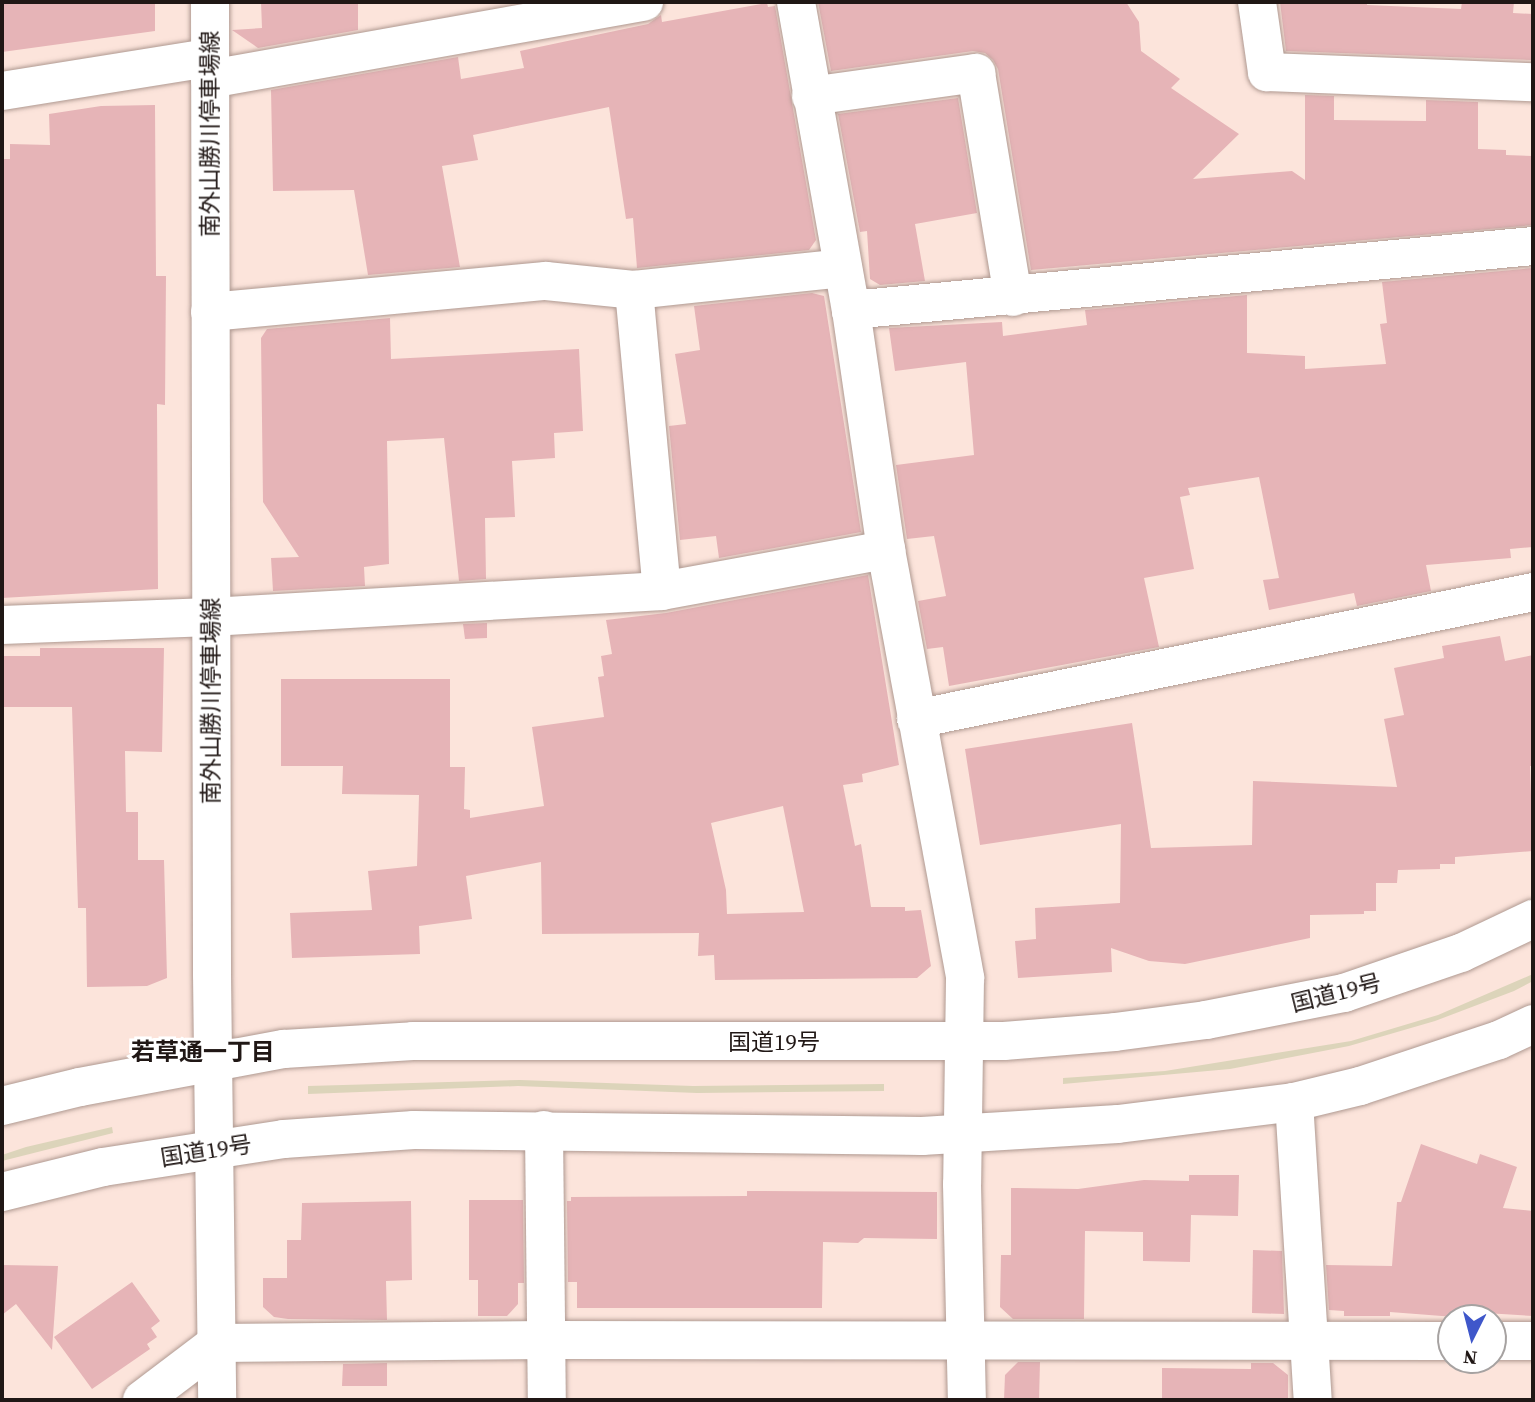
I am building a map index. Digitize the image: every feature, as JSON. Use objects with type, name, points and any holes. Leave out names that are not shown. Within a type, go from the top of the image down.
[{"type":"main road","name":"南外山勝川停車場線","points":[[210,2],[210,617],[217,1400]]},
{"type":"main road","points":[[2,91],[210,68],[644,2]]},
{"type":"main road","points":[[796,2],[850,310],[886,550],[965,978],[962,1134],[967,1400]]},
{"type":"main road","points":[[1257,2],[1267,72],[1533,82]]},
{"type":"main road","points":[[811,96],[975,73],[1013,297]]},
{"type":"main road","points":[[850,310],[1013,297],[1533,246]]},
{"type":"main road","points":[[210,312],[546,281],[634,290],[843,268]]},
{"type":"main road","points":[[634,290],[663,591]]},
{"type":"main road","points":[[2,625],[210,617],[663,591],[886,550]]},
{"type":"main road","points":[[916,719],[1533,592]]},
{"type":"main road","name":"国道19号","points":[[2,1106],[284,1049],[413,1041],[1004,1041],[1115,1031],[1284,1006],[1403,975],[1461,953],[1533,919]]},
{"type":"main road","name":"国道19号","points":[[2,1192],[103,1167],[284,1139],[414,1130],[962,1134],[1118,1124],[1294,1102],[1427,1066],[1533,1024]]},
{"type":"main road","points":[[1294,1102],[1313,1400]]},
{"type":"main road","points":[[544,1130],[547,1400]]},
{"type":"main road","points":[[142,1400],[217,1343],[547,1340],[966,1343],[1437,1341]]},
{"type":"main road","points":[[1507,1341],[1533,1341]]},
{"type":"shaded area","points":[[1533,974],[1533,981],[1514,991],[1435,1021],[1349,1046],[1230,1069],[1063,1084],[1063,1078],[1165,1071],[1351,1041],[1438,1015]]},
{"type":"shaded area","points":[[520,1080],[693,1086],[884,1084],[884,1091],[697,1093],[518,1086],[308,1094],[308,1086]]},
{"type":"shaded area","points":[[112,1127],[113,1133],[2,1161],[2,1155],[26,1147]]},
{"type":"building","points":[[2,2],[155,2],[155,31],[2,52]]},
{"type":"building","points":[[261,2],[358,2],[358,30],[258,48],[232,30],[262,28]]},
{"type":"building","points":[[818,2],[1126,2],[1139,22],[1141,51],[1180,79],[1171,88],[1239,134],[1193,179],[1292,171],[1305,180],[1305,95],[1334,96],[1334,120],[1426,121],[1426,100],[1478,102],[1478,149],[1506,150],[1506,155],[1533,156],[1533,225],[1031,270],[998,69],[993,60],[985,53],[973,51],[831,71]]},
{"type":"building","points":[[1280,2],[1367,2],[1367,5],[1461,9],[1462,2],[1514,2],[1513,13],[1533,14],[1533,60],[1286,51]]},
{"type":"building","points":[[767,3],[768,7],[775,6],[816,240],[809,250],[637,268],[633,218],[626,219],[609,107],[473,135],[478,160],[442,166],[460,267],[368,275],[354,190],[273,191],[271,90],[458,57],[461,79],[524,68],[520,51],[648,24],[661,15],[662,22]]},
{"type":"building","points":[[958,98],[977,213],[915,224],[925,281],[880,285],[870,279],[867,231],[860,232],[838,114]]},
{"type":"building","points":[[155,105],[156,276],[166,276],[165,405],[157,404],[158,589],[2,598],[2,159],[10,159],[10,144],[50,145],[49,114],[101,106]]},
{"type":"building","points":[[1533,268],[1533,547],[1510,549],[1511,558],[1426,565],[1431,591],[1357,606],[1354,593],[1269,610],[1263,580],[1279,578],[1259,477],[1188,488],[1190,495],[1180,497],[1194,569],[1144,578],[1159,647],[949,686],[943,647],[927,649],[918,601],[946,596],[934,536],[907,539],[896,465],[974,455],[966,362],[895,371],[889,328],[1002,322],[1003,336],[1087,325],[1085,310],[1247,295],[1247,353],[1305,356],[1305,369],[1386,364],[1380,324],[1387,323],[1382,282]]},
{"type":"building","points":[[812,293],[824,296],[861,532],[719,558],[716,536],[680,540],[669,426],[686,424],[675,354],[700,350],[694,306]]},
{"type":"building","points":[[390,318],[391,359],[579,349],[583,431],[554,433],[555,458],[512,461],[515,517],[485,518],[486,579],[459,581],[444,438],[387,441],[389,564],[364,567],[365,586],[273,591],[271,558],[299,557],[263,502],[261,338],[267,329]]},
{"type":"building","points":[[868,575],[899,765],[862,774],[863,782],[843,785],[855,846],[861,844],[871,907],[921,910],[931,966],[917,978],[715,980],[714,955],[698,956],[699,933],[542,934],[541,862],[466,876],[472,919],[419,926],[420,954],[292,958],[290,913],[372,910],[368,871],[417,866],[419,795],[342,794],[343,766],[281,766],[281,679],[450,679],[450,767],[465,767],[464,809],[470,810],[470,818],[544,806],[532,727],[604,717],[598,677],[604,676],[601,656],[612,654],[606,620],[666,613]],"holes":[[[783,806],[804,912],[727,914],[726,890],[711,823]]]},
{"type":"building","points":[[487,623],[487,638],[465,639],[463,624]]},
{"type":"building","points":[[1500,636],[1505,661],[1533,655],[1533,766],[1530,766],[1533,851],[1455,857],[1455,864],[1440,864],[1440,869],[1398,870],[1397,883],[1376,883],[1376,911],[1364,911],[1364,914],[1310,915],[1310,938],[1185,964],[1149,961],[1111,948],[1112,972],[1018,978],[1015,941],[1036,939],[1035,908],[1120,903],[1121,824],[980,845],[965,749],[1132,723],[1151,848],[1252,845],[1253,781],[1397,787],[1384,719],[1404,715],[1394,668],[1444,658],[1442,646]]},
{"type":"building","points":[[40,648],[164,648],[162,752],[125,751],[126,812],[138,812],[138,860],[164,860],[167,978],[147,986],[87,987],[86,908],[78,908],[72,707],[2,707],[2,656],[40,656]]},
{"type":"building","points":[[1421,1144],[1477,1164],[1480,1154],[1517,1167],[1503,1208],[1533,1211],[1533,1316],[1507,1314],[1507,1304],[1437,1304],[1437,1316],[1390,1312],[1390,1316],[1344,1316],[1344,1311],[1329,1310],[1326,1265],[1392,1266],[1397,1202],[1401,1202]]},
{"type":"building","points":[[1189,1175],[1239,1175],[1238,1216],[1191,1215],[1190,1262],[1143,1261],[1143,1232],[1085,1231],[1084,1319],[1013,1319],[1000,1307],[1001,1255],[1011,1255],[1011,1188],[1078,1189],[1144,1180],[1189,1181]]},
{"type":"building","points":[[747,1191],[937,1192],[937,1239],[864,1238],[858,1243],[823,1242],[822,1308],[577,1308],[577,1282],[568,1282],[567,1201],[571,1201],[571,1197],[747,1196]]},
{"type":"building","points":[[469,1200],[523,1200],[524,1283],[518,1283],[518,1304],[507,1316],[478,1316],[478,1280],[469,1280]]},
{"type":"building","points":[[411,1201],[412,1280],[386,1281],[387,1320],[288,1319],[274,1317],[263,1307],[263,1278],[287,1278],[287,1240],[301,1240],[302,1203]]},
{"type":"building","points":[[1253,1250],[1282,1251],[1284,1314],[1252,1313]]},
{"type":"building","points":[[2,1265],[58,1266],[52,1350],[16,1304],[2,1315]]},
{"type":"building","points":[[132,1282],[160,1321],[151,1328],[157,1337],[147,1344],[150,1349],[92,1389],[54,1337]]},
{"type":"building","points":[[1018,1362],[1040,1362],[1039,1400],[1004,1400],[1005,1375]]},
{"type":"building","points":[[387,1363],[387,1386],[342,1386],[343,1364]]},
{"type":"building","points":[[1251,1363],[1273,1363],[1288,1375],[1288,1400],[1162,1400],[1162,1368],[1251,1369]]},
{"type":"district","name":"若草通一丁目","points":[[203,1052]]}]
